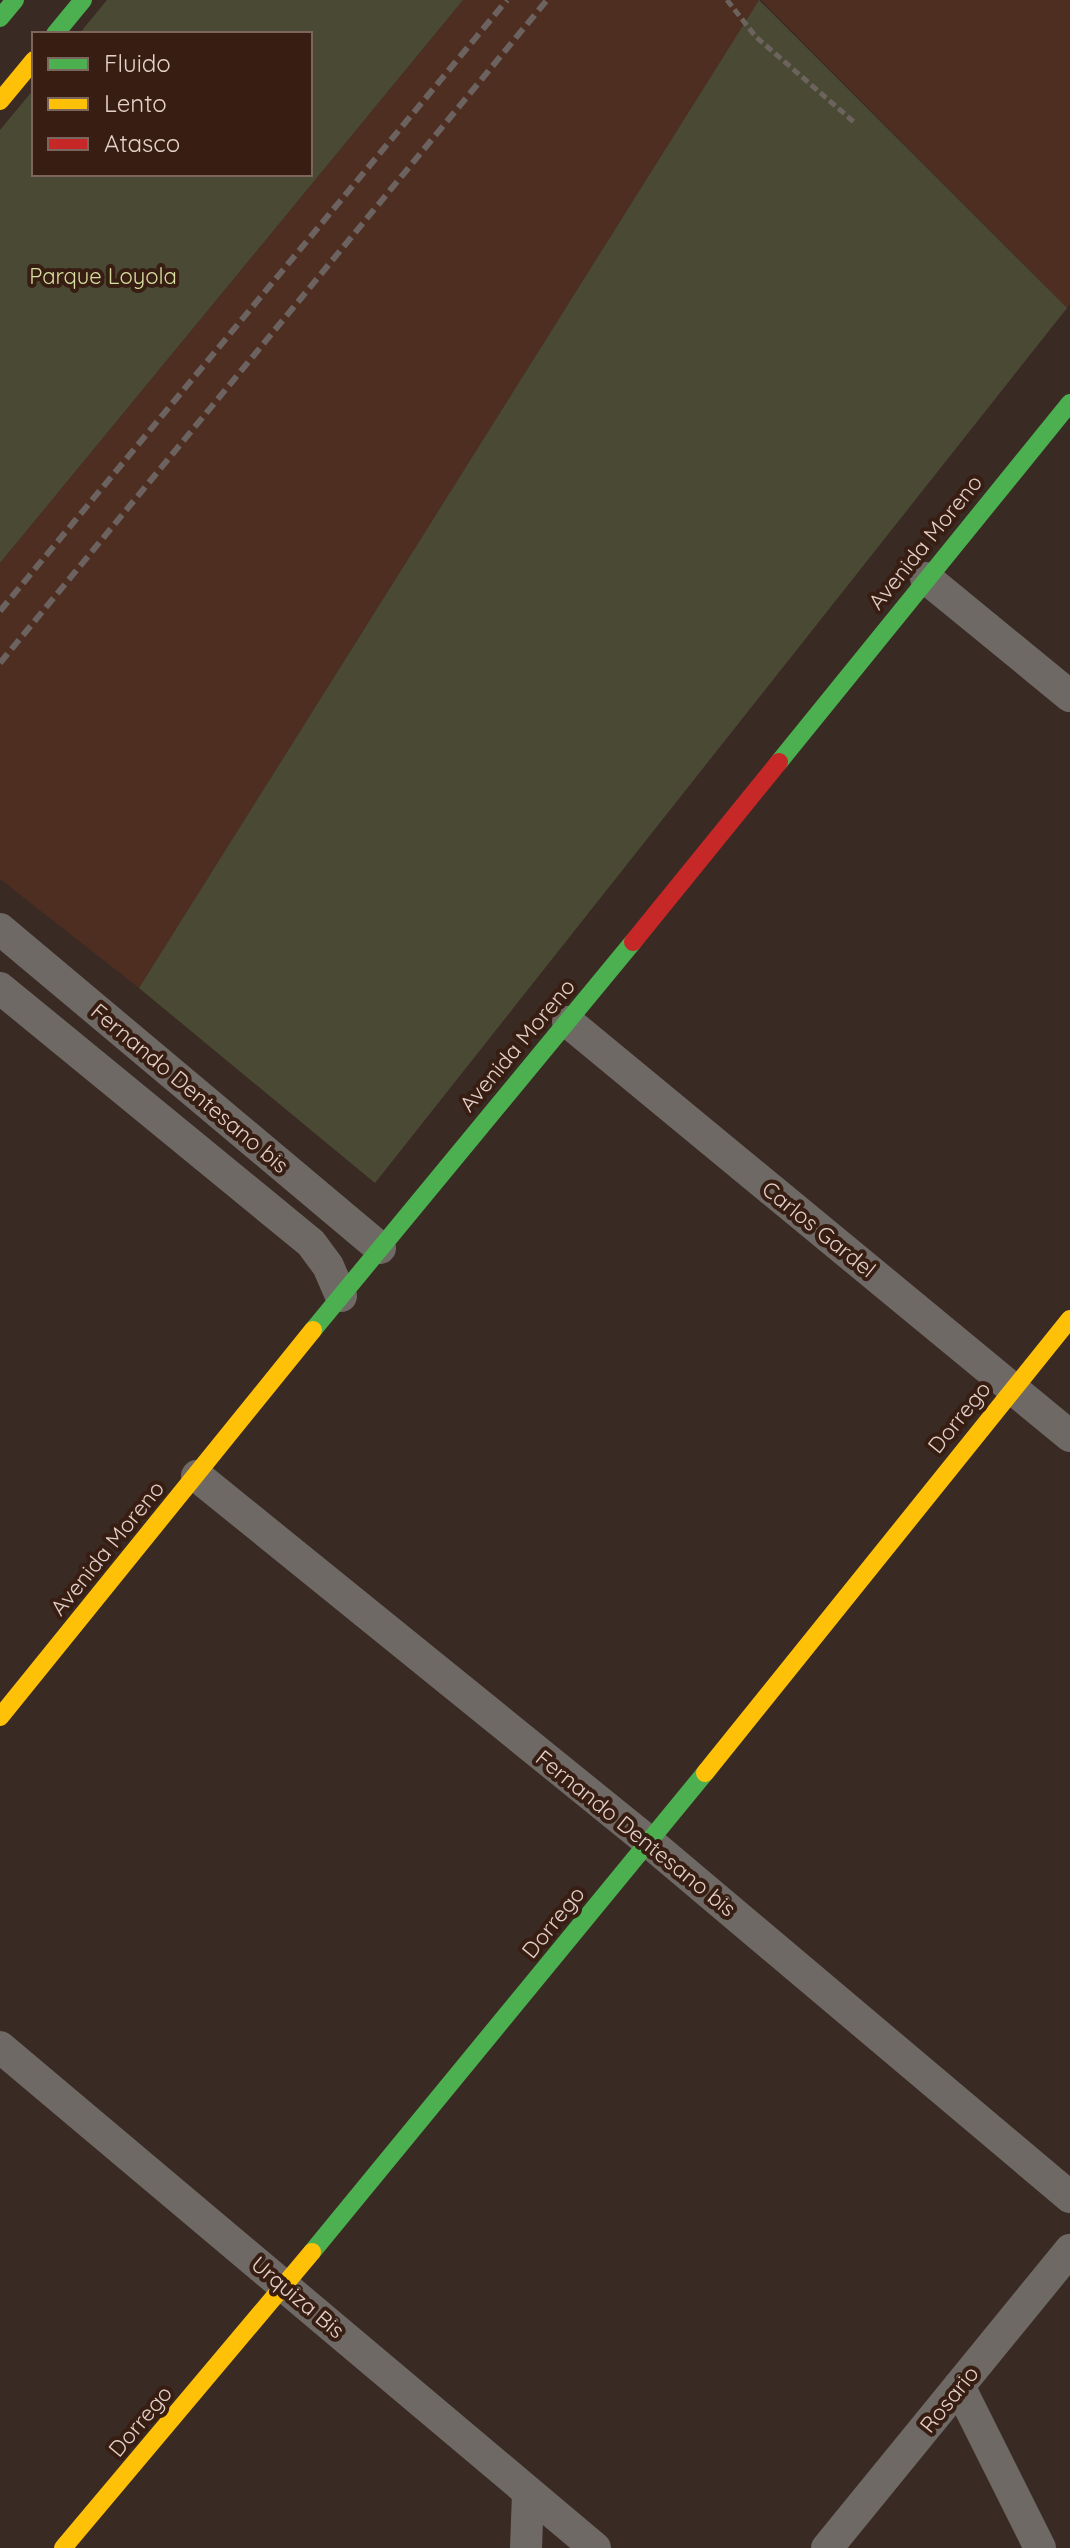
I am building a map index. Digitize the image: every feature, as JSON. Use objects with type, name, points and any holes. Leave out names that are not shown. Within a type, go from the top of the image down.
[{"type":"street","points":[[0,18],[15,0]]},
{"type":"street","points":[[57,32],[83,0]]},
{"type":"street","points":[[0,101],[32,62]]},
{"type":"street","name":"Avenida Moreno","points":[[0,1717],[1070,403]]},
{"type":"street","points":[[926,578],[1070,696]]},
{"type":"street","name":"Fernando Dentesano bis","points":[[0,929],[380,1248]]},
{"type":"street","name":"Fernando Dentesano bis","points":[[0,988],[311,1243],[328,1266],[341,1296]]},
{"type":"street","name":"Carlos Gardel","points":[[568,1022],[1070,1436]]},
{"type":"street","name":"Dorrego","points":[[63,2548],[285,2286],[649,1842],[1070,1319]]},
{"type":"street","name":"Fernando Dentesano bis","points":[[197,1476],[649,1842],[1070,2197]]},
{"type":"street","name":"Urquiza Bis","points":[[0,2047],[595,2548]]},
{"type":"street","name":"Rosario","points":[[827,2548],[1070,2250]]},
{"type":"street","points":[[959,2386],[1040,2548]]},
{"type":"street","points":[[526,2548],[528,2493]]},
{"type":"path","points":[[727,0],[756,37],[854,122]]},
{"type":"shaded area","points":[[463,0],[759,0],[139,988],[0,879],[0,563]]},
{"type":"shaded area","points":[[761,0],[1070,0],[1070,304],[1067,308]]},
{"type":"green space","name":"Parque Loyola","points":[[107,0],[463,0],[0,563],[0,130],[32,91],[32,176],[312,176],[312,32],[81,32]]},
{"type":"green space","points":[[759,0],[1067,308],[375,1183],[139,988]]},
{"type":"railway","points":[[0,611],[507,0]]},
{"type":"railway","points":[[0,663],[547,0]]},
{"type":"traffic: fast","points":[[0,18],[15,0]]},
{"type":"traffic: fast","points":[[57,32],[83,0]]},
{"type":"traffic: fast","points":[[779,762],[1070,403]]},
{"type":"traffic: fast","points":[[313,1330],[633,942]]},
{"type":"traffic: fast","points":[[312,2252],[705,1773]]},
{"type":"traffic: slow","points":[[0,101],[32,62]]},
{"type":"traffic: slow","points":[[705,1773],[1070,1319]]},
{"type":"traffic: slow","points":[[0,1717],[313,1330]]},
{"type":"traffic: slow","points":[[63,2548],[312,2252]]},
{"type":"traffic: jam","points":[[633,942],[779,762]]}]
